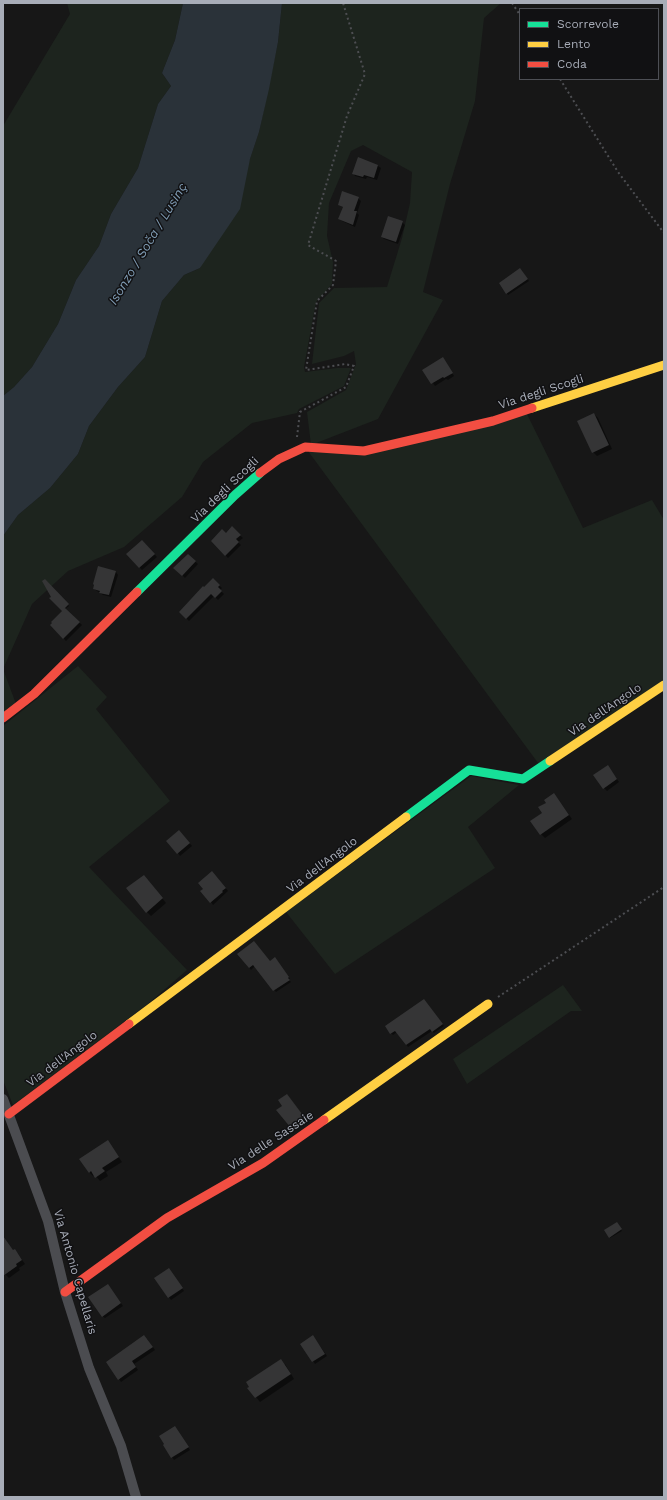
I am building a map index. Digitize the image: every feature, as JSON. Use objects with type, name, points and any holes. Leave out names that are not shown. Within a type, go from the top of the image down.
[{"type":"street","name":"Via degli Scogli","points":[[3,718],[34,694],[259,473],[274,462],[305,447],[364,451],[493,421],[664,365]]},
{"type":"street","name":"Via dell'Angolo","points":[[9,1114],[469,770],[524,779],[664,685]]},
{"type":"street","name":"Via delle Sassaie","points":[[65,1292],[167,1218],[264,1163],[488,1004]]},
{"type":"street","name":"Via Antonio Capellaris","points":[[3,1099],[48,1221],[65,1292],[89,1368],[121,1446],[136,1497]]},
{"type":"path","points":[[296,451],[300,412],[346,387],[354,366],[345,364],[306,370],[317,302],[333,285],[336,261],[308,245],[347,116],[365,74],[343,3]]},
{"type":"path","points":[[512,3],[519,14]]},
{"type":"path","points":[[561,80],[618,172],[664,233]]},
{"type":"path","points":[[488,1004],[664,887]]},
{"type":"shaded area","points":[[67,3],[183,3],[175,40],[162,73],[171,86],[158,104],[138,168],[111,214],[99,246],[76,280],[58,324],[32,367],[14,387],[3,396],[3,126],[70,14]]},
{"type":"shaded area","points":[[282,3],[501,3],[484,18],[475,101],[450,184],[423,292],[443,300],[378,419],[311,445],[307,412],[346,390],[356,364],[354,351],[344,356],[312,364],[319,303],[334,288],[387,287],[402,238],[410,203],[412,172],[363,145],[351,151],[329,203],[327,236],[333,262],[332,284],[316,302],[304,367],[305,372],[337,368],[351,368],[344,386],[299,409],[297,413],[252,423],[203,462],[182,497],[124,547],[68,571],[32,604],[3,669],[3,536],[18,515],[50,488],[78,454],[89,426],[118,387],[145,357],[162,301],[184,275],[200,268],[250,159],[259,132],[278,42]]},
{"type":"shaded area","points":[[525,410],[583,528],[652,500],[664,520],[664,685],[541,767],[305,447],[364,451]]},
{"type":"shaded area","points":[[78,666],[107,697],[96,709],[170,801],[89,867],[187,970],[149,1003],[13,1105],[3,1080],[3,726]]},
{"type":"shaded area","points":[[3,669],[16,704],[3,713]]},
{"type":"shaded area","points":[[471,776],[519,785],[468,827],[495,868],[335,974],[286,912]]},
{"type":"shaded area","points":[[563,985],[582,1011],[571,1011],[467,1084],[453,1059]]},
{"type":"water","name":"Isonzo / Soča / Lusinç","points":[[183,3],[282,3],[278,42],[269,89],[259,132],[250,159],[240,209],[200,268],[184,275],[162,301],[145,357],[118,387],[89,426],[78,454],[50,488],[18,515],[3,536],[3,396],[14,387],[32,367],[58,324],[76,280],[99,246],[111,214],[138,168],[158,104],[171,86],[162,73],[175,40]]},
{"type":"building","points":[[358,157],[378,165],[374,178],[352,174]]},
{"type":"building","points":[[342,191],[359,197],[354,211],[357,211],[353,225],[338,219],[343,207],[338,205]]},
{"type":"building","points":[[388,216],[403,221],[396,242],[381,237]]},
{"type":"building","points":[[520,268],[528,279],[506,294],[499,283]]},
{"type":"building","points":[[443,357],[453,373],[431,384],[422,370]]},
{"type":"building","points":[[594,413],[609,445],[592,453],[577,421]]},
{"type":"building","points":[[232,526],[241,535],[236,539],[239,542],[225,556],[211,541],[222,529],[226,533]]},
{"type":"building","points":[[142,540],[155,554],[139,568],[126,554]]},
{"type":"building","points":[[188,554],[196,561],[182,576],[173,568]]},
{"type":"building","points":[[98,566],[116,571],[109,595],[99,593],[100,591],[93,589]]},
{"type":"building","points":[[213,578],[220,585],[218,587],[222,591],[215,598],[211,594],[186,619],[179,612],[203,586],[204,587]]},
{"type":"building","points":[[45,579],[69,604],[62,611],[49,598],[51,597],[42,581]]},
{"type":"building","points":[[65,608],[80,622],[63,639],[50,625],[52,623],[51,622]]},
{"type":"building","points":[[608,765],[617,779],[603,789],[593,775]]},
{"type":"building","points":[[554,793],[569,815],[540,835],[530,821],[542,813],[538,807],[546,803],[544,800]]},
{"type":"building","points":[[179,830],[190,843],[177,854],[166,841]]},
{"type":"building","points":[[212,871],[226,888],[210,903],[200,891],[203,889],[198,883]]},
{"type":"building","points":[[144,875],[163,898],[146,913],[126,888]]},
{"type":"building","points":[[254,941],[270,961],[275,957],[289,977],[288,978],[290,980],[273,991],[253,965],[249,968],[237,954]]},
{"type":"building","points":[[424,999],[443,1024],[432,1032],[430,1029],[406,1045],[395,1031],[390,1034],[385,1026]]},
{"type":"building","points":[[287,1094],[305,1118],[291,1128],[276,1110],[282,1106],[278,1100]]},
{"type":"building","points":[[108,1140],[119,1157],[102,1168],[105,1171],[95,1178],[91,1171],[89,1173],[79,1159]]},
{"type":"building","points":[[617,1222],[622,1229],[609,1238],[604,1230]]},
{"type":"building","points":[[3,1236],[13,1250],[15,1249],[22,1260],[16,1264],[17,1266],[3,1276]]},
{"type":"building","points":[[169,1268],[183,1288],[168,1298],[154,1278]]},
{"type":"building","points":[[108,1284],[121,1303],[102,1317],[88,1297]]},
{"type":"building","points":[[144,1335],[153,1347],[132,1361],[136,1367],[118,1380],[106,1362]]},
{"type":"building","points":[[313,1335],[325,1354],[312,1362],[300,1344]]},
{"type":"building","points":[[281,1359],[291,1374],[255,1398],[247,1388],[249,1387],[246,1382]]},
{"type":"building","points":[[175,1426],[189,1447],[171,1458],[159,1436]]},
{"type":"traffic: fast","points":[[137,592],[235,495],[260,473]]},
{"type":"traffic: fast","points":[[406,817],[469,770],[523,779],[550,761]]},
{"type":"traffic: slow","points":[[532,408],[664,365]]},
{"type":"traffic: slow","points":[[550,761],[664,685]]},
{"type":"traffic: slow","points":[[129,1024],[406,817]]},
{"type":"traffic: slow","points":[[324,1120],[488,1004]]},
{"type":"traffic: jam","points":[[260,473],[279,459],[305,447],[364,451],[493,421],[532,408]]},
{"type":"traffic: jam","points":[[3,718],[34,694],[137,592]]},
{"type":"traffic: jam","points":[[9,1114],[129,1024]]},
{"type":"traffic: jam","points":[[65,1292],[167,1218],[263,1163],[324,1120]]}]
